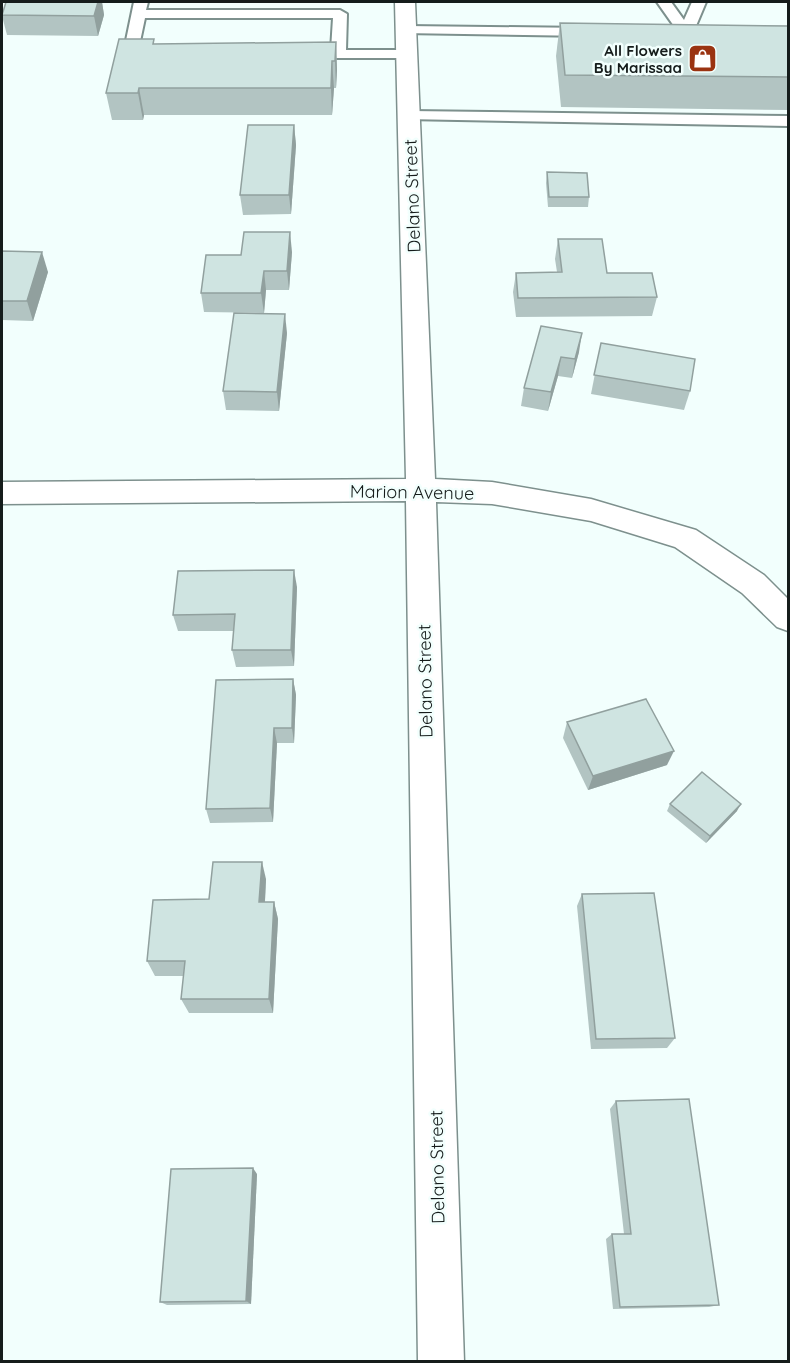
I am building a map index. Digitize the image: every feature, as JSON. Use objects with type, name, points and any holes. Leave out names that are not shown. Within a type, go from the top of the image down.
[{"type":"street","name":"Delano Street","points":[[407,29],[441,1362]]},
{"type":"street","name":"Marion Avenue","points":[[2,493],[420,490],[492,493],[591,510],[686,538],[753,584],[789,618]]},
{"type":"lane","points":[[664,2],[692,33]]},
{"type":"lane","points":[[692,33],[699,2]]},
{"type":"lane","points":[[153,55],[130,55],[140,8],[340,14],[338,55]]},
{"type":"lane","points":[[292,55],[338,55],[407,29],[605,32]]},
{"type":"lane","points":[[663,33],[692,33]]},
{"type":"lane","points":[[410,116],[789,121]]},
{"type":"building","points":[[6,2],[98,2],[94,16],[2,15]]},
{"type":"building","points":[[560,23],[789,26],[789,77],[565,75]]},
{"type":"building","points":[[119,39],[154,39],[153,44],[336,42],[335,61],[332,61],[331,88],[139,88],[138,93],[106,93]]},
{"type":"building","points":[[248,125],[294,125],[289,195],[240,195]]},
{"type":"building","points":[[547,172],[587,173],[589,197],[549,197]]},
{"type":"building","points":[[244,232],[290,232],[287,271],[264,271],[261,293],[201,293],[206,255],[241,255]]},
{"type":"building","points":[[558,239],[602,239],[607,273],[652,273],[657,297],[518,298],[516,273],[562,272]]},
{"type":"building","points":[[2,251],[42,252],[27,301],[2,301]]},
{"type":"building","points":[[234,313],[285,314],[277,392],[223,391]]},
{"type":"building","points":[[541,326],[582,333],[575,359],[561,357],[551,392],[524,388]]},
{"type":"building","points":[[601,343],[695,359],[690,391],[594,375]]},
{"type":"building","points":[[294,570],[291,650],[232,650],[235,614],[173,615],[178,571]]},
{"type":"building","points":[[293,679],[292,728],[274,728],[270,808],[206,809],[216,680]]},
{"type":"building","points":[[646,699],[674,751],[593,776],[567,722]]},
{"type":"building","points":[[702,772],[741,804],[710,836],[670,804]]},
{"type":"building","points":[[213,862],[262,862],[259,902],[274,902],[269,999],[181,999],[185,961],[147,961],[153,900],[209,899]]},
{"type":"building","points":[[654,893],[675,1038],[596,1039],[582,894]]},
{"type":"building","points":[[689,1099],[719,1305],[620,1307],[612,1234],[631,1234],[616,1101]]},
{"type":"building","points":[[253,1168],[246,1301],[160,1302],[171,1169]]},
{"type":"place","name":"All Flowers By Marissaa","points":[[703,59]]}]
